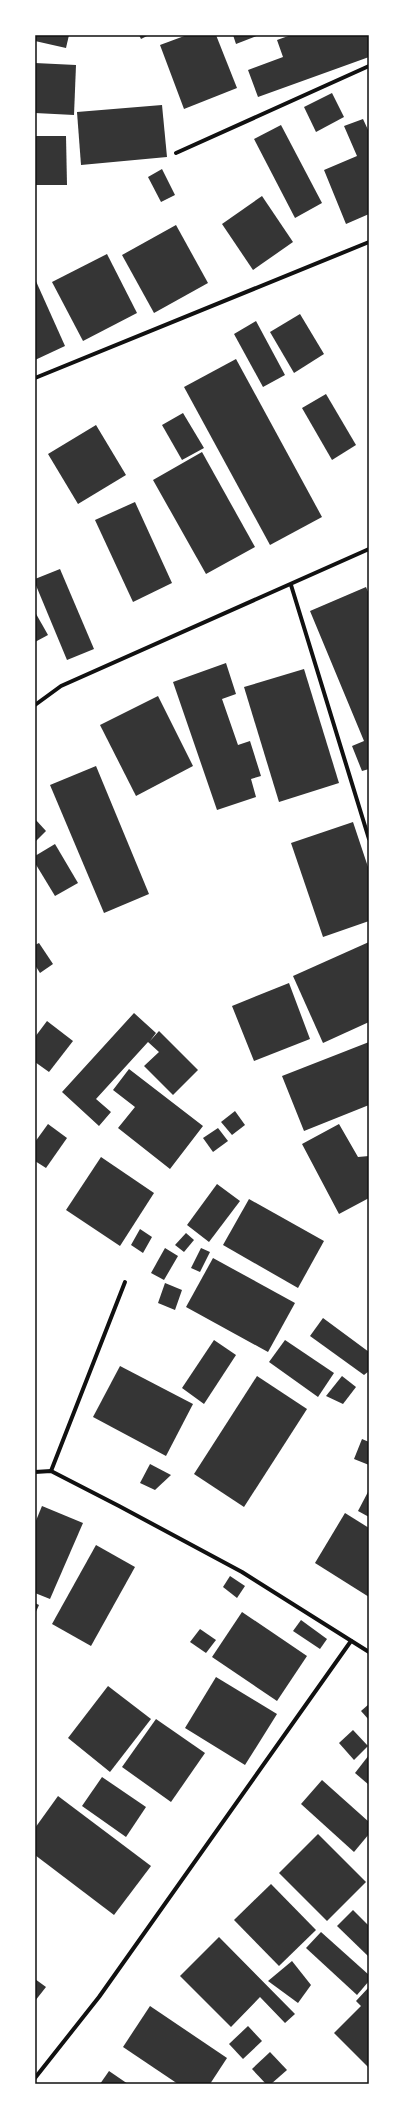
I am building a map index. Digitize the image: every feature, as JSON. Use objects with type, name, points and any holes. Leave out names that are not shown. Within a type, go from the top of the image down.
[{"type":"street","points":[[176,154],[369,66]]},
{"type":"street","points":[[35,378],[369,242]]},
{"type":"street","points":[[35,705],[61,686],[369,549]]},
{"type":"street","points":[[291,585],[369,839]]},
{"type":"street","points":[[51,1471],[125,1282]]},
{"type":"street","points":[[35,1472],[51,1471],[242,1572],[369,1652]]},
{"type":"street","points":[[35,2078],[99,1997],[351,1641]]},
{"type":"building","points":[[35,35],[69,35],[66,48],[35,41]]},
{"type":"building","points":[[139,35],[149,35],[141,39]]},
{"type":"building","points":[[187,35],[216,35],[237,88],[184,109],[160,45]]},
{"type":"building","points":[[233,35],[259,35],[236,44]]},
{"type":"building","points":[[291,35],[369,35],[369,57],[258,97],[248,70],[283,57],[277,40]]},
{"type":"building","points":[[35,63],[76,65],[74,115],[35,113]]},
{"type":"building","points":[[332,93],[344,117],[316,132],[304,107]]},
{"type":"building","points":[[162,105],[167,157],[81,165],[77,112]]},
{"type":"building","points":[[363,119],[369,132],[369,214],[346,224],[324,170],[357,156],[344,126]]},
{"type":"building","points":[[281,125],[322,203],[295,218],[254,139]]},
{"type":"building","points":[[35,136],[66,136],[67,185],[35,185]]},
{"type":"building","points":[[162,169],[175,195],[161,202],[148,177]]},
{"type":"building","points":[[262,196],[293,242],[253,270],[222,224]]},
{"type":"building","points":[[176,225],[208,283],[154,313],[122,255]]},
{"type":"building","points":[[107,254],[137,313],[83,341],[52,282]]},
{"type":"building","points":[[35,279],[65,346],[35,360]]},
{"type":"building","points":[[300,314],[324,354],[294,373],[270,332]]},
{"type":"building","points":[[256,321],[285,375],[263,387],[234,334]]},
{"type":"building","points":[[236,359],[322,517],[270,545],[184,387]]},
{"type":"building","points":[[326,394],[356,445],[332,460],[302,408]]},
{"type":"building","points":[[183,413],[204,448],[182,460],[162,425]]},
{"type":"building","points":[[96,425],[126,475],[78,504],[48,454]]},
{"type":"building","points":[[202,452],[255,547],[206,574],[153,480]]},
{"type":"building","points":[[135,502],[172,583],[133,602],[95,520]]},
{"type":"building","points":[[60,569],[94,649],[67,660],[35,583],[35,579]]},
{"type":"building","points":[[366,587],[369,594],[369,769],[362,771],[352,746],[364,741],[310,611]]},
{"type":"building","points":[[35,612],[48,635],[35,642]]},
{"type":"building","points":[[226,663],[236,694],[222,699],[238,745],[250,741],[261,776],[251,779],[256,797],[217,810],[173,682]]},
{"type":"building","points":[[304,669],[339,783],[279,802],[244,687]]},
{"type":"building","points":[[158,696],[193,766],[136,796],[100,725]]},
{"type":"building","points":[[96,766],[149,894],[104,913],[50,785]]},
{"type":"building","points":[[35,819],[46,831],[35,842]]},
{"type":"building","points":[[353,822],[369,870],[369,921],[323,937],[291,843]]},
{"type":"building","points":[[55,844],[78,883],[55,896],[35,863],[35,856]]},
{"type":"building","points":[[369,942],[369,1022],[323,1043],[293,976]]},
{"type":"building","points":[[39,943],[53,964],[40,973],[35,965],[35,945]]},
{"type":"building","points":[[289,983],[310,1039],[254,1061],[232,1006]]},
{"type":"building","points":[[134,1013],[156,1033],[150,1041],[159,1031],[198,1070],[173,1095],[144,1066],[159,1052],[148,1042],[96,1099],[111,1112],[99,1126],[62,1092]]},
{"type":"building","points":[[47,1021],[73,1041],[49,1072],[35,1062],[35,1037]]},
{"type":"building","points":[[369,1042],[369,1105],[304,1131],[282,1076]]},
{"type":"building","points":[[129,1069],[203,1126],[170,1169],[118,1128],[135,1107],[113,1090]]},
{"type":"building","points":[[235,1111],[245,1125],[232,1135],[221,1122]]},
{"type":"building","points":[[48,1124],[67,1138],[46,1168],[35,1161],[35,1142]]},
{"type":"building","points":[[339,1124],[358,1157],[369,1156],[369,1198],[339,1214],[302,1144]]},
{"type":"building","points":[[218,1128],[228,1141],[213,1152],[203,1138]]},
{"type":"building","points":[[101,1157],[154,1193],[120,1246],[66,1210]]},
{"type":"building","points":[[217,1184],[240,1201],[209,1242],[187,1225]]},
{"type":"building","points":[[249,1199],[324,1241],[298,1288],[223,1245]]},
{"type":"building","points":[[140,1229],[152,1237],[143,1253],[131,1245]]},
{"type":"building","points":[[186,1233],[194,1240],[184,1252],[175,1245]]},
{"type":"building","points":[[165,1248],[178,1256],[164,1280],[151,1273]]},
{"type":"building","points":[[201,1248],[210,1252],[200,1272],[191,1268]]},
{"type":"building","points":[[213,1258],[295,1303],[268,1352],[186,1307]]},
{"type":"building","points":[[165,1283],[182,1290],[175,1310],[158,1303]]},
{"type":"building","points":[[323,1318],[369,1352],[369,1371],[364,1375],[310,1336]]},
{"type":"building","points":[[214,1340],[236,1355],[204,1404],[182,1388]]},
{"type":"building","points":[[285,1340],[334,1373],[318,1397],[269,1362]]},
{"type":"building","points":[[120,1366],[193,1404],[166,1456],[93,1417]]},
{"type":"building","points":[[257,1376],[307,1409],[244,1507],[194,1474]]},
{"type":"building","points":[[342,1376],[356,1387],[343,1404],[326,1396]]},
{"type":"building","points":[[362,1439],[369,1442],[369,1465],[354,1459]]},
{"type":"building","points":[[150,1464],[171,1475],[155,1490],[140,1483]]},
{"type":"building","points":[[369,1490],[369,1517],[358,1511]]},
{"type":"building","points":[[42,1506],[83,1523],[50,1599],[35,1593],[35,1523]]},
{"type":"building","points":[[345,1513],[369,1528],[369,1597],[315,1563]]},
{"type":"building","points":[[96,1545],[135,1567],[91,1646],[52,1624]]},
{"type":"building","points":[[230,1576],[245,1586],[237,1598],[223,1587]]},
{"type":"building","points":[[35,1603],[39,1605],[35,1614]]},
{"type":"building","points":[[242,1612],[307,1656],[277,1701],[212,1657]]},
{"type":"building","points":[[301,1620],[327,1639],[320,1649],[293,1631]]},
{"type":"building","points":[[200,1629],[216,1640],[206,1653],[190,1642]]},
{"type":"building","points":[[216,1677],[277,1714],[245,1765],[185,1728]]},
{"type":"building","points":[[108,1686],[151,1719],[110,1772],[68,1738]]},
{"type":"building","points":[[369,1704],[369,1720],[361,1711]]},
{"type":"building","points":[[156,1719],[205,1753],[171,1802],[122,1767]]},
{"type":"building","points":[[353,1730],[368,1746],[354,1760],[339,1743]]},
{"type":"building","points":[[369,1755],[369,1785],[355,1773]]},
{"type":"building","points":[[102,1777],[146,1807],[126,1837],[82,1806]]},
{"type":"building","points":[[322,1780],[369,1822],[369,1834],[354,1852],[301,1804]]},
{"type":"building","points":[[58,1796],[151,1866],[114,1915],[35,1855],[35,1828]]},
{"type":"building","points":[[318,1834],[366,1882],[327,1921],[279,1873]]},
{"type":"building","points":[[271,1884],[316,1930],[279,1966],[234,1920]]},
{"type":"building","points":[[353,1910],[369,1926],[369,1957],[337,1926]]},
{"type":"building","points":[[321,1932],[369,1975],[369,1981],[357,1995],[306,1948]]},
{"type":"building","points":[[219,1937],[295,2014],[285,2023],[260,1997],[231,2027],[180,1976]]},
{"type":"building","points":[[292,1961],[311,1985],[298,2003],[268,1981]]},
{"type":"building","points":[[35,1979],[46,1987],[35,2001]]},
{"type":"building","points":[[369,1987],[369,2068],[334,2033],[361,2006],[356,2001]]},
{"type":"building","points":[[150,2006],[227,2058],[210,2084],[178,2084],[123,2047]]},
{"type":"building","points":[[248,2026],[262,2041],[243,2059],[229,2044]]},
{"type":"building","points":[[270,2052],[287,2070],[271,2084],[266,2084],[252,2069]]},
{"type":"building","points":[[109,2071],[128,2084],[100,2084]]}]
